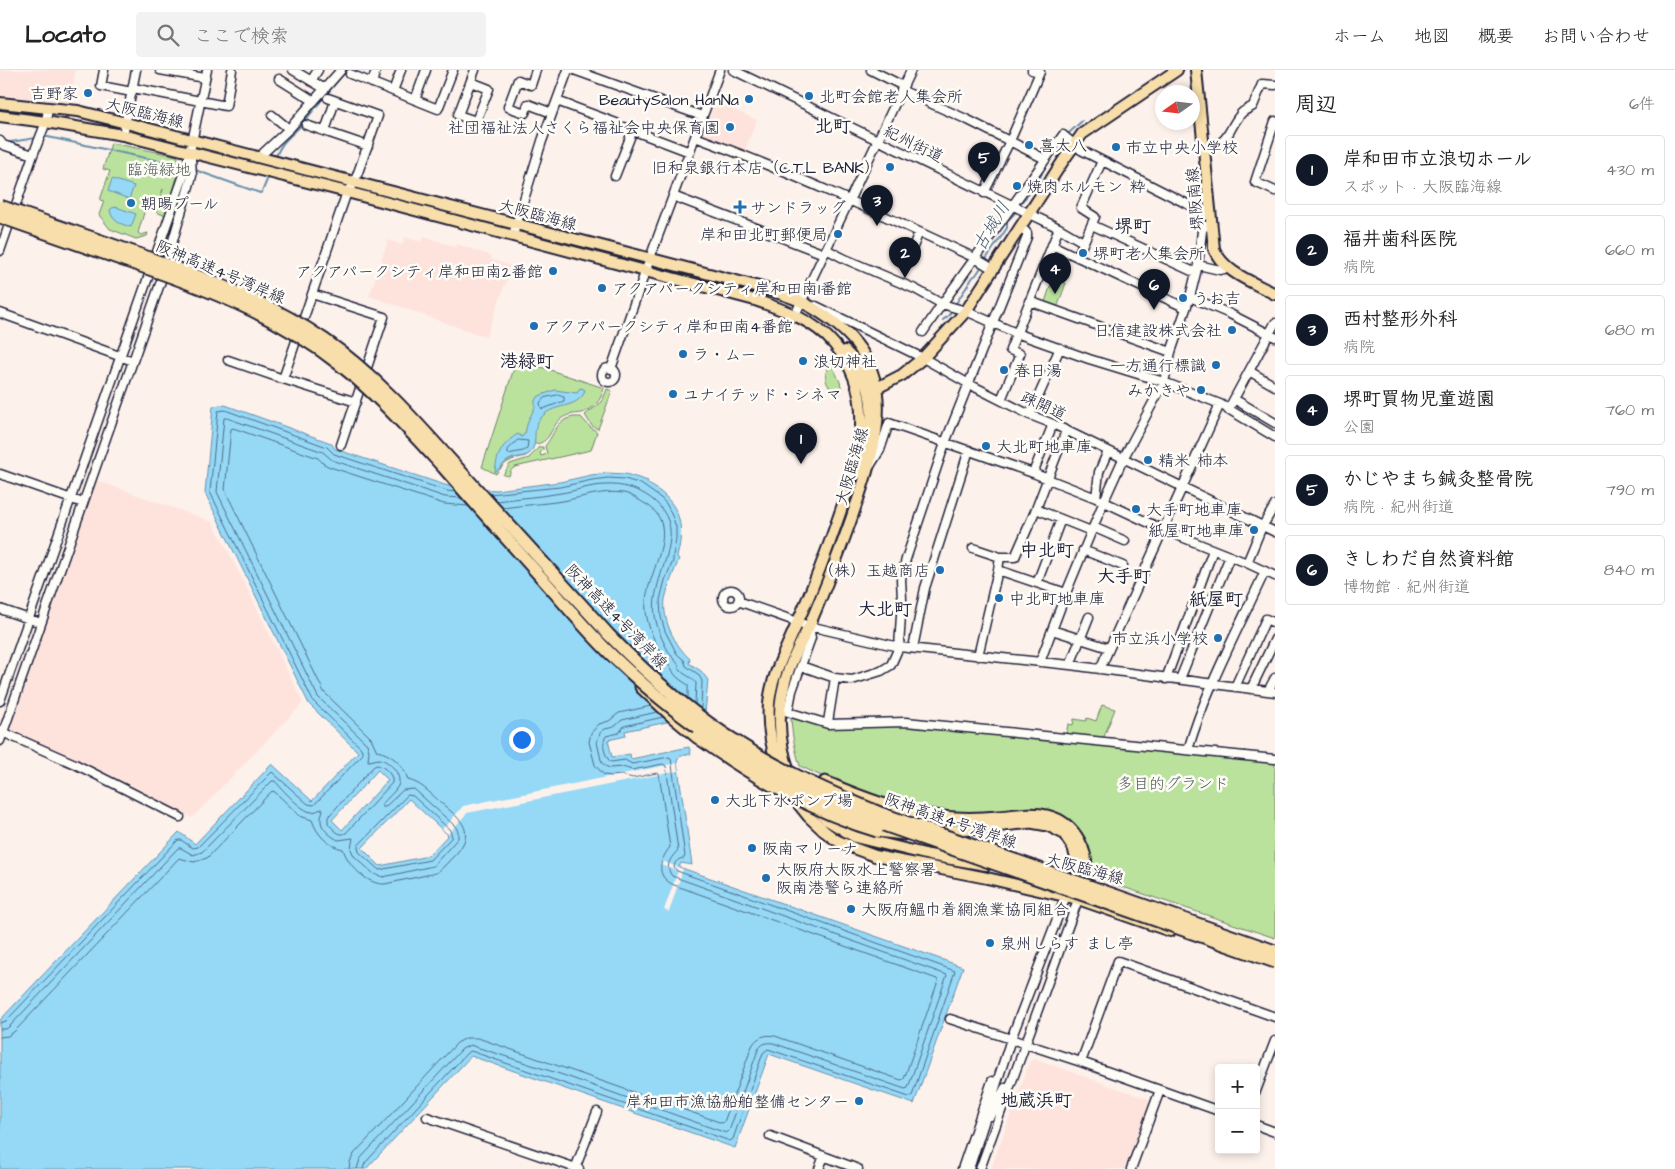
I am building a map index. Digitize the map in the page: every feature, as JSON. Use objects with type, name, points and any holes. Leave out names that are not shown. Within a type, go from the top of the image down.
[{"type":"highway","name":"阪神高速4号湾岸線","points":[[0,206],[220,284],[281,313],[326,341],[368,375],[411,416],[633,660],[681,702],[740,745],[787,771],[858,804],[1275,951]]},
{"type":"highway","name":"阪神高速4号湾岸線","points":[[0,217],[215,294],[275,322],[318,348],[358,380],[403,423],[618,661],[673,710],[707,735],[758,767],[819,799],[918,838],[1275,962]]},
{"type":"highway","points":[[618,661],[648,696],[672,717],[726,758],[800,800],[877,831],[900,834],[918,834],[1031,822],[1048,824],[1064,833],[1074,848],[1081,879]]},
{"type":"highway","points":[[705,720],[765,754],[860,797],[878,803],[907,811],[956,818],[1022,815],[1047,816],[1066,825],[1074,832],[1080,842],[1087,864],[1081,879]]},
{"type":"main road","points":[[873,390],[902,375],[923,358],[966,311],[983,263],[1021,227],[1019,209],[1082,134],[1177,70]]},
{"type":"main road","name":"堺阪南線","points":[[1196,70],[1214,249],[1217,256],[1228,268],[1274,291]]},
{"type":"main road","name":"大阪臨海線","points":[[0,103],[78,111],[355,181],[761,288],[802,302],[832,321],[849,336],[866,359],[879,408],[878,424],[869,468],[847,531],[784,684],[779,725],[787,768],[796,789],[827,820],[849,834],[868,841],[929,855],[1053,873],[1081,879],[1275,946]]},
{"type":"main road","name":"大阪臨海線","points":[[0,116],[123,135],[347,192],[755,300],[795,315],[814,327],[834,343],[849,368],[860,397],[862,425],[850,483],[820,570],[773,684],[769,703],[768,723],[779,770],[795,802],[836,840],[875,856],[987,878],[1078,900],[1275,967]]},
{"type":"main road","points":[[834,343],[854,360],[873,390],[868,444],[857,480],[850,483]]},
{"type":"street","points":[[104,70],[101,86],[226,106],[232,70]]},
{"type":"street","points":[[123,135],[136,70]]},
{"type":"street","points":[[0,701],[187,166],[206,74],[160,70]]},
{"type":"street","points":[[293,70],[325,89]]},
{"type":"street","points":[[312,81],[318,70]]},
{"type":"street","points":[[259,157],[289,129],[341,70]]},
{"type":"street","points":[[372,83],[376,70]]},
{"type":"street","points":[[393,91],[401,70]]},
{"type":"street","points":[[415,100],[426,70]]},
{"type":"street","points":[[350,74],[438,109],[453,70]]},
{"type":"street","points":[[471,82],[489,89],[476,121],[458,115],[475,70]]},
{"type":"street","points":[[536,70],[531,85],[518,80],[508,108],[525,113],[528,104],[552,112]]},
{"type":"street","points":[[513,236],[542,141],[568,70]]},
{"type":"street","points":[[574,70],[702,116]]},
{"type":"street","points":[[611,368],[720,70]]},
{"type":"street","name":"紀州街道","points":[[733,70],[1059,228],[1083,242]]},
{"type":"street","points":[[871,70],[902,88],[1045,159]]},
{"type":"street","points":[[795,315],[823,250],[911,70]]},
{"type":"street","points":[[984,193],[1010,141],[1040,72],[1032,70]]},
{"type":"street","points":[[279,79],[314,102]]},
{"type":"street","points":[[1204,147],[1220,144],[1224,141],[1241,113],[1254,106],[1262,84],[1275,85]]},
{"type":"street","points":[[283,379],[347,192],[355,181],[378,116],[331,99],[325,131]]},
{"type":"street","points":[[556,101],[616,123]]},
{"type":"street","points":[[0,251],[46,122],[48,108]]},
{"type":"street","points":[[272,115],[289,129]]},
{"type":"street","points":[[1275,121],[1255,182],[1275,191]]},
{"type":"street","points":[[306,125],[368,146]]},
{"type":"street","points":[[624,127],[690,152]]},
{"type":"street","points":[[615,176],[633,130]]},
{"type":"street","points":[[923,332],[942,304],[983,263],[1019,209],[1045,159],[1063,135],[1074,145],[1102,161],[1205,213],[1210,218],[1202,231],[1198,265],[1190,297],[1171,352],[1164,382],[1123,459],[1104,501],[1040,662]]},
{"type":"street","points":[[695,137],[743,154],[849,199],[983,263]]},
{"type":"street","points":[[0,141],[3,144],[33,155]]},
{"type":"street","points":[[0,741],[162,281],[192,176],[190,152]]},
{"type":"street","points":[[1077,257],[1095,217],[1081,208],[1102,161]]},
{"type":"street","points":[[678,198],[823,250],[915,288],[942,304],[966,311],[1016,333],[1164,382],[1220,404],[1275,437]]},
{"type":"street","points":[[1092,224],[1196,273]]},
{"type":"street","points":[[801,666],[835,678],[852,680],[887,669],[895,659],[899,647],[902,579],[906,560],[945,443],[1027,237],[1027,233],[1021,227]]},
{"type":"street","points":[[1001,400],[1020,354],[1010,350],[1059,228]]},
{"type":"street","points":[[909,257],[919,232]]},
{"type":"street","points":[[1052,245],[1186,308]]},
{"type":"street","points":[[1198,265],[1220,270],[1228,268]]},
{"type":"street","points":[[312,294],[384,317],[341,445]]},
{"type":"street","points":[[1190,297],[1230,314],[1272,336]]},
{"type":"street","points":[[1029,301],[1171,352]]},
{"type":"street","name":"疎開道","points":[[802,302],[814,305],[923,358],[968,384],[1030,415],[1053,424],[1275,532]]},
{"type":"street","points":[[0,314],[133,361]]},
{"type":"street","points":[[1228,410],[1272,336],[1275,323]]},
{"type":"street","points":[[1030,415],[1060,348]]},
{"type":"street","points":[[228,360],[356,402]]},
{"type":"street","points":[[1249,372],[1275,386]]},
{"type":"street","points":[[1234,399],[1275,423]]},
{"type":"street","points":[[1100,669],[1220,404]]},
{"type":"street","points":[[869,468],[880,450],[890,424],[1033,473],[1104,501],[1164,530],[1275,576]]},
{"type":"street","points":[[1033,473],[1053,424]]},
{"type":"street","points":[[973,548],[1000,557],[1015,557],[1066,431]]},
{"type":"street","points":[[913,648],[925,588],[969,450]]},
{"type":"street","points":[[1096,498],[1098,472],[1108,451]]},
{"type":"street","points":[[0,474],[83,504]]},
{"type":"street","points":[[1247,563],[1262,526],[1275,505]]},
{"type":"street","points":[[1036,509],[1125,541]]},
{"type":"street","points":[[1037,583],[1061,519]]},
{"type":"street","points":[[1083,550],[1123,566]]},
{"type":"street","points":[[1166,679],[1213,550]]},
{"type":"street","points":[[1180,679],[1230,556]]},
{"type":"street","points":[[978,656],[1000,557]]},
{"type":"street","points":[[998,570],[1066,593]]},
{"type":"street","points":[[1188,750],[1195,725],[1213,683],[1265,571]]},
{"type":"street","points":[[738,601],[809,626],[899,647],[1070,665],[1271,692],[1275,678]]},
{"type":"street","points":[[0,609],[42,623]]},
{"type":"street","points":[[1070,665],[1089,617]]},
{"type":"street","points":[[1235,687],[1266,619],[1275,623]]},
{"type":"street","points":[[809,626],[811,638],[792,691],[788,712],[828,724],[906,722],[1275,759]]},
{"type":"street","points":[[1052,630],[1109,648]]},
{"type":"street","points":[[1251,689],[1275,639]]},
{"type":"street","points":[[828,722],[835,678]]},
{"type":"street","points":[[2,732],[75,764],[180,816]]},
{"type":"street","points":[[969,1169],[1017,1014],[1029,992],[1065,897],[1081,879]]},
{"type":"street","points":[[980,1169],[1078,900],[1081,879]]},
{"type":"street","points":[[1081,1062],[1118,961],[1275,1017]]},
{"type":"street","points":[[950,1019],[1081,1062],[1215,1110]]},
{"type":"street","points":[[962,1169],[1009,1039]]},
{"type":"street","points":[[1260,1080],[1275,1041]]},
{"type":"street","points":[[981,1135],[1019,1060]]},
{"type":"street","points":[[1132,1169],[1160,1090]]},
{"type":"street","points":[[427,1117],[576,1168],[597,1112]]},
{"type":"street","points":[[1260,1126],[1275,1132]]},
{"type":"street","points":[[770,1136],[858,1169]]},
{"type":"street","points":[[819,1169],[824,1156]]},
{"type":"shaded area","points":[[0,70],[76,70],[70,103],[0,95]]},
{"type":"shaded area","name":"社団福祉法人さくら福祉会中央保育園","points":[[716,102],[757,120],[744,152],[702,135]]},
{"type":"shaded area","points":[[424,236],[455,247],[457,244],[492,256],[491,259],[512,266],[486,337],[369,296],[388,240],[402,245],[405,237],[421,242]]},
{"type":"shaded area","points":[[96,480],[213,522],[303,703],[192,818],[8,730]]},
{"type":"shaded area","points":[[1035,1059],[1148,1099],[1150,1103],[1126,1169],[991,1169],[1030,1061]]},
{"type":"green space","name":"臨海緑地","points":[[111,143],[177,156],[181,164],[166,216],[156,212],[163,189],[156,209],[146,206],[138,233],[141,235],[148,233],[147,236],[136,239],[110,229],[99,215],[104,201],[100,200],[110,171],[103,169]]},
{"type":"green space","points":[[1053,278],[1066,283],[1056,311],[1044,305]]},
{"type":"green space","points":[[517,359],[604,388],[601,397],[593,407],[586,412],[562,418],[544,441],[534,444],[530,453],[506,463],[496,474],[482,467]]},
{"type":"green space","points":[[833,360],[835,363],[833,367],[842,391],[840,391],[839,395],[830,388],[826,379],[827,370]]},
{"type":"green space","points":[[607,389],[612,391],[598,429],[592,426],[585,415],[602,402]]},
{"type":"green space","points":[[573,417],[581,417],[597,432],[591,450],[515,467],[511,470],[509,476],[503,475],[510,464],[529,458],[539,447],[543,447],[540,453],[541,456],[547,454],[545,446],[556,428],[562,422]]},
{"type":"green space","points":[[1102,705],[1115,709],[1103,739],[1066,735],[1068,724],[1073,725],[1074,719],[1086,721],[1087,718],[1096,721]]},
{"type":"green space","name":"多目的グランド","points":[[791,714],[827,726],[896,725],[1275,760],[1275,938],[1099,879],[1093,875],[1089,852],[1080,833],[1068,821],[985,813],[961,814],[926,810],[899,805],[832,781],[800,766]]},
{"type":"water","points":[[112,179],[134,186],[129,199],[108,191]]},
{"type":"water","points":[[116,207],[136,214],[131,227],[115,220],[110,210]]},
{"type":"water","points":[[580,388],[585,391],[578,400],[551,410],[537,423],[535,442],[531,452],[507,461],[495,472],[497,460],[503,447],[516,435],[518,434],[522,437],[525,433],[528,421],[535,407],[535,400],[539,396],[555,390],[577,393]]},
{"type":"water","points":[[225,405],[331,443],[335,449],[448,486],[496,490],[560,482],[607,473],[626,474],[648,481],[647,483],[666,497],[673,505],[677,514],[681,534],[677,557],[679,559],[665,599],[666,616],[675,640],[690,659],[689,663],[701,671],[708,680],[705,714],[625,731],[626,736],[608,740],[612,757],[630,754],[631,759],[689,747],[691,754],[680,756],[677,761],[692,865],[681,863],[679,867],[963,967],[914,1104],[769,1054],[735,1148],[471,1056],[366,1169],[0,1169],[0,1020],[179,832],[195,844],[272,764],[312,801],[358,752],[309,704],[205,493],[213,406]],"holes":[[[378,770],[388,780],[342,830],[332,820]],[[409,799],[448,835],[428,856],[380,866],[362,848]]]},
{"type":"pier","points":[[677,763],[678,771],[467,813],[452,832],[448,834],[442,829],[463,806]]},
{"type":"pier","points":[[662,861],[683,869],[669,912],[664,910],[678,871],[661,865]]},
{"type":"waterway","points":[[275,159],[284,142],[304,122],[347,70]]},
{"type":"waterway","name":"古城川","points":[[1069,133],[1082,121]]},
{"type":"waterway","points":[[44,137],[183,166]]},
{"type":"waterway","points":[[4,143],[36,138]]},
{"type":"waterway","name":"古城川","points":[[1019,206],[1034,187],[1044,167]]},
{"type":"waterway","points":[[195,170],[260,193],[269,175]]},
{"type":"waterway","name":"古城川","points":[[984,262],[1007,228],[1007,221],[1017,210]]},
{"type":"waterway","name":"古城川","points":[[955,305],[982,266]]},
{"type":"waterway","name":"古城川","points":[[943,320],[952,309]]},
{"type":"place","name":"吉野家","points":[[88,93]]},
{"type":"place","name":"北町会館老人集会所","points":[[809,96]]},
{"type":"place","name":"BeautySalon HanNa","points":[[749,99]]},
{"type":"place","name":"社団福祉法人さくら福祉会中央保育園","points":[[730,127]]},
{"type":"place","name":"喜太八","points":[[1029,145]]},
{"type":"place","name":"市立中央小学校","points":[[1116,147]]},
{"type":"place","name":"旧和泉銀行本店（C.T.L BANK）","points":[[890,167]]},
{"type":"place","name":"かじやまち鍼灸整骨院","points":[[984,183]]},
{"type":"place","name":"焼肉ホルモン 粋","points":[[1017,186]]},
{"type":"place","name":"朝暘プール","points":[[131,203]]},
{"type":"place","name":"サンドラッグ","points":[[740,207]]},
{"type":"place","name":"西村整形外科","points":[[877,226]]},
{"type":"place","name":"岸和田北町郵便局","points":[[838,234]]},
{"type":"place","name":"堺町老人集会所","points":[[1083,253]]},
{"type":"place","name":"アクアパークシティ岸和田南2番館","points":[[553,271]]},
{"type":"place","name":"福井歯科医院","points":[[905,278]]},
{"type":"place","name":"アクアパークシティ岸和田南1番館","points":[[602,288]]},
{"type":"place","name":"堺町買物児童遊園","points":[[1055,294]]},
{"type":"place","name":"うお吉","points":[[1183,298]]},
{"type":"place","name":"きしわだ自然資料館","points":[[1154,310]]},
{"type":"place","name":"アクアパークシティ岸和田南4番館","points":[[534,326]]},
{"type":"place","name":"日信建設株式会社","points":[[1232,330]]},
{"type":"place","name":"ラ・ムー","points":[[683,354]]},
{"type":"place","name":"浪切神社","points":[[803,361]]},
{"type":"place","name":"一方通行標識","points":[[1216,365]]},
{"type":"place","name":"春日湯","points":[[1004,370]]},
{"type":"place","name":"みかきや","points":[[1201,390]]},
{"type":"place","name":"ユナイテッド・シネマ","points":[[673,394]]},
{"type":"place","name":"大北町地車庫","points":[[986,446]]},
{"type":"place","name":"精米 柿本","points":[[1148,460]]},
{"type":"place","name":"岸和田市立浪切ホール","points":[[801,464]]},
{"type":"place","name":"大手町地車庫","points":[[1136,509]]},
{"type":"place","name":"紙屋町地車庫","points":[[1254,530]]},
{"type":"place","name":"（株）玉越商店","points":[[940,570]]},
{"type":"place","name":"中北町地車庫","points":[[999,598]]},
{"type":"place","name":"市立浜小学校","points":[[1218,638]]},
{"type":"place","name":"大北下水ポンプ場","points":[[715,800]]},
{"type":"place","name":"阪南マリーナ","points":[[752,848]]},
{"type":"place","name":"大阪府大阪水上警察署 阪南港警ら連絡所","points":[[766,878]]},
{"type":"place","name":"大阪府鰮巾着網漁業協同組合","points":[[851,909]]},
{"type":"place","name":"泉州しらす まし亭","points":[[990,943]]},
{"type":"place","name":"岸和田市漁協船舶整備センター","points":[[859,1101]]},
{"type":"district","name":"北町","points":[[833,126]]},
{"type":"district","name":"堺町","points":[[1133,226]]},
{"type":"district","name":"港緑町","points":[[527,361]]},
{"type":"district","name":"中北町","points":[[1047,550]]},
{"type":"district","name":"大手町","points":[[1124,576]]},
{"type":"district","name":"紙屋町","points":[[1216,599]]},
{"type":"district","name":"大北町","points":[[885,609]]},
{"type":"district","name":"地蔵浜町","points":[[1036,1100]]}]
